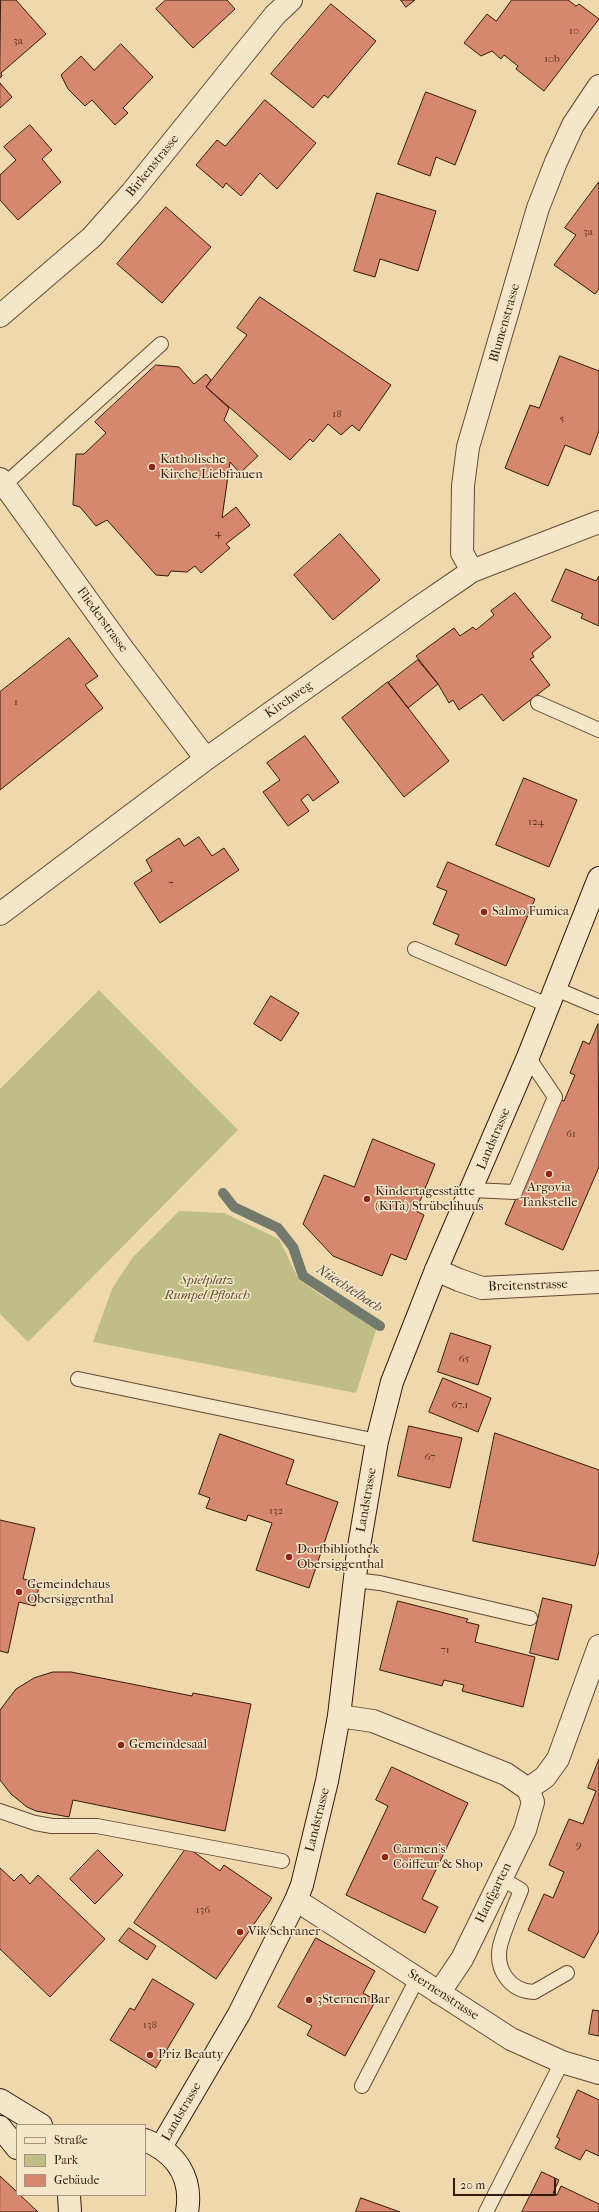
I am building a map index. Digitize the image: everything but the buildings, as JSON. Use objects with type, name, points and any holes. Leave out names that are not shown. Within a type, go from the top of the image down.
[{"type":"street","name":"Birkenstrasse","points":[[0,316],[92,238],[132,192],[275,15],[291,0]]},
{"type":"street","name":"Blumenstrasse","points":[[472,571],[462,553],[463,486],[468,448],[538,208],[556,162],[573,125],[599,86]]},
{"type":"street","name":"Fliederstrasse","points":[[2,482],[122,648],[206,759]]},
{"type":"street","name":"Kirchweg","points":[[0,914],[206,759],[472,571],[599,522]]},
{"type":"street","name":"Landstrasse","points":[[153,2144],[239,2014],[296,1900],[327,1781],[339,1716],[354,1580],[377,1441],[392,1382],[436,1270],[472,1190],[553,998],[599,878]]},
{"type":"street","name":"Breitenstrasse","points":[[436,1270],[482,1288],[599,1282]]},
{"type":"street","points":[[339,1716],[373,1721],[506,1774],[528,1789],[545,1778],[558,1759],[599,1646]]},
{"type":"street","name":"Hanfgarten","points":[[439,1993],[462,1959],[525,1830],[534,1802],[528,1789]]},
{"type":"street","name":"Sternenstrasse","points":[[296,1900],[511,2039],[562,2062],[599,2072]]},
{"type":"street","points":[[0,2100],[39,2124]]},
{"type":"street","points":[[0,2127],[16,2147]]},
{"type":"street","points":[[153,2144],[175,2159],[184,2175],[189,2192],[187,2212]]},
{"type":"lane","points":[[2,482],[161,344]]},
{"type":"lane","points":[[538,703],[599,730]]},
{"type":"lane","points":[[415,949],[553,998],[599,1006]]},
{"type":"lane","points":[[472,1190],[515,1192],[555,1097],[528,1057]]},
{"type":"lane","points":[[78,1379],[377,1441]]},
{"type":"lane","points":[[354,1580],[380,1582],[530,1618]]},
{"type":"lane","points":[[0,1811],[35,1823],[52,1826],[97,1826],[282,1861]]},
{"type":"lane","points":[[501,1878],[521,1890],[500,1947],[500,1966],[508,1981],[516,1988],[534,1992],[567,1973]]},
{"type":"lane","points":[[362,2086],[417,1979]]},
{"type":"lane","points":[[486,2212],[562,2062]]},
{"type":"green space","points":[[99,990],[238,1130],[28,1342],[0,1314],[0,1089]]},
{"type":"green space","name":"Spielplatz Rumpel Pflotsch","points":[[179,1211],[224,1213],[279,1239],[299,1280],[325,1298],[378,1324],[356,1393],[93,1342],[112,1289],[133,1257]]},
{"type":"waterway","name":"Nüechtelbach","points":[[223,1193],[234,1207],[278,1228],[293,1247],[303,1276],[380,1326]]},
{"type":"place","name":"Katholische Kirche Liebfrauen","points":[[152,467]]},
{"type":"place","name":"Salmo Fumica","points":[[484,912]]},
{"type":"place","name":"Argovia Tankstelle","points":[[549,1174]]},
{"type":"place","name":"Kindertagesstätte (KiTa) Strübelihuus","points":[[367,1199]]},
{"type":"place","name":"Dorfbibliothek Obersiggenthal","points":[[289,1557]]},
{"type":"place","name":"Gemeindehaus Obersiggenthal","points":[[19,1592]]},
{"type":"place","name":"Gemeindesaal","points":[[121,1745]]},
{"type":"place","name":"Carmen's Coiffeur & Shop","points":[[385,1857]]},
{"type":"place","name":"Vik Schraner","points":[[240,1932]]},
{"type":"place","name":"3Sternen Bar","points":[[309,2000]]},
{"type":"place","name":"Priz Beauty","points":[[150,2055]]}]
